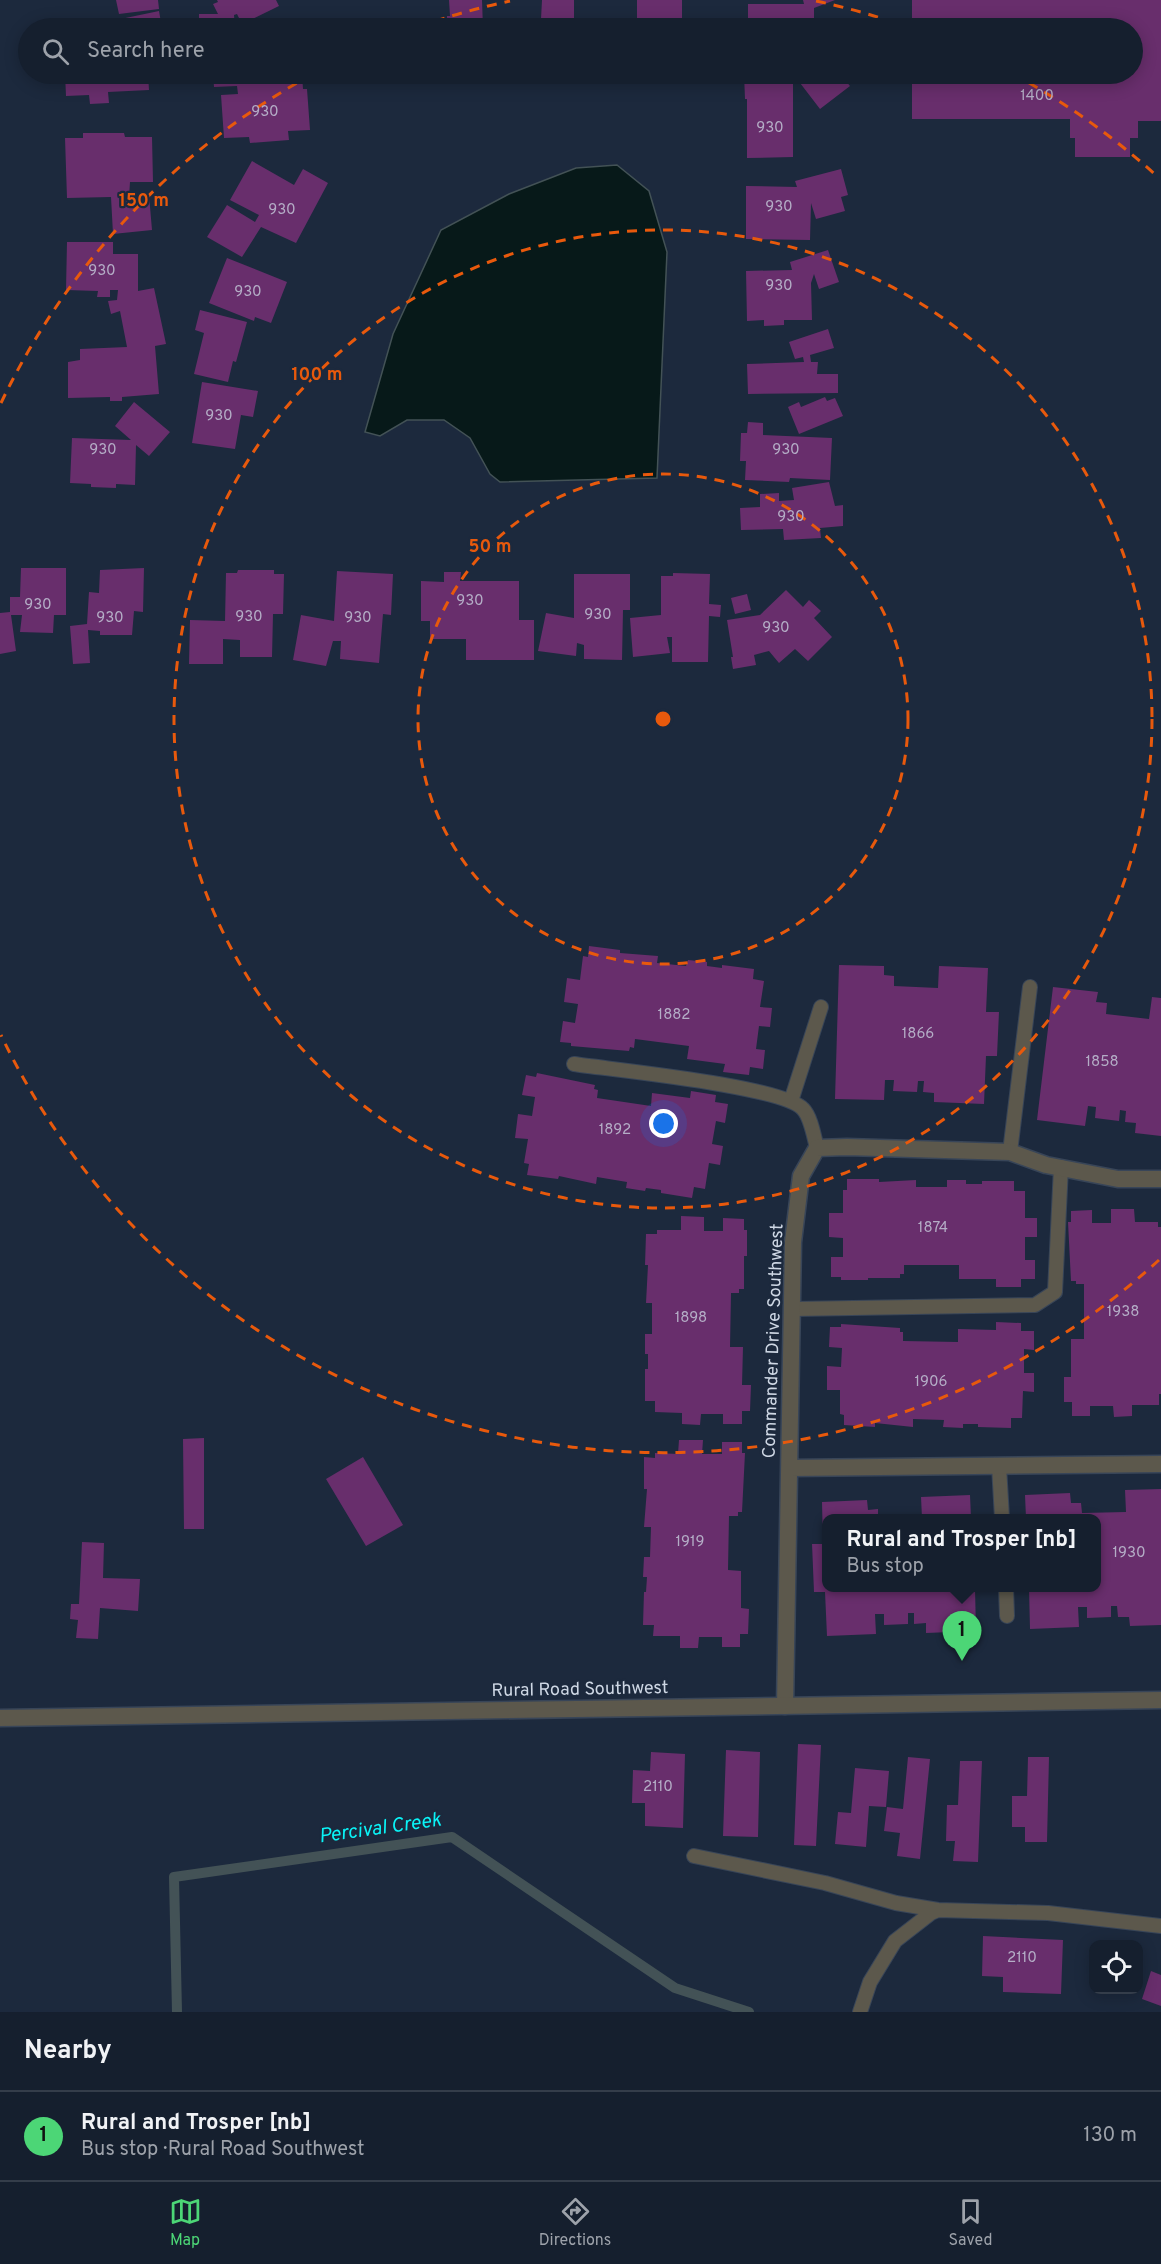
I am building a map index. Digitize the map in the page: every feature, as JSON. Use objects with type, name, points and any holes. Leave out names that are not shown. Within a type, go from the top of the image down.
[{"type":"street","points":[[817,1148],[1010,1152],[1046,1165],[1118,1179],[1161,1179]]},
{"type":"street","name":"Commander Drive Southwest","points":[[785,1706],[793,1242],[801,1176],[817,1148]]},
{"type":"street","points":[[790,1468],[1161,1464]]},
{"type":"street","name":"Rural Road Southwest","points":[[0,1718],[1161,1700]]},
{"type":"lane","points":[[1010,1152],[1030,987]]},
{"type":"lane","points":[[791,1101],[821,1007]]},
{"type":"lane","points":[[574,1064],[744,1088],[791,1101],[805,1110],[817,1148]]},
{"type":"lane","points":[[793,1309],[1035,1305],[1055,1292],[1061,1167]]},
{"type":"lane","points":[[999,1466],[1002,1514]]},
{"type":"lane","points":[[1006,1592],[1007,1616]]},
{"type":"lane","points":[[694,1856],[825,1882],[896,1903],[938,1910],[1048,1913],[1161,1926]]},
{"type":"lane","points":[[860,2012],[870,1982],[895,1941],[938,1910]]},
{"type":"shaded area","points":[[617,165],[649,191],[667,252],[657,478],[500,482],[490,474],[470,438],[444,420],[407,420],[380,436],[365,432],[393,334],[441,230],[509,194],[576,168]]},
{"type":"building","points":[[116,0],[158,0],[159,9],[119,14]]},
{"type":"building","points":[[217,0],[276,0],[279,6],[254,18],[239,18],[237,14],[234,15],[234,18],[199,18],[199,14],[218,14],[213,4],[218,2]]},
{"type":"building","points":[[449,0],[482,0],[483,18],[447,18],[450,16]]},
{"type":"building","points":[[542,0],[574,0],[574,18],[541,18]]},
{"type":"building","points":[[637,0],[682,0],[682,18],[637,18]]},
{"type":"building","points":[[803,0],[835,0],[814,8],[814,18],[748,18],[748,4],[804,4]]},
{"type":"building","points":[[912,0],[1161,0],[1161,121],[1138,121],[1138,138],[1130,138],[1130,157],[1075,157],[1075,138],[1070,138],[1070,119],[912,119],[912,84],[1143,84],[1143,18],[912,18]]},
{"type":"building","points":[[159,11],[160,18],[125,18]]},
{"type":"building","points":[[65,84],[149,84],[149,90],[108,92],[109,103],[90,104],[89,95],[66,96]]},
{"type":"building","points":[[214,84],[303,84],[303,89],[307,89],[310,130],[288,131],[289,140],[250,143],[249,137],[224,138],[221,95],[238,94],[237,86],[214,87]]},
{"type":"building","points":[[744,84],[793,84],[793,157],[747,158],[747,99],[745,99]]},
{"type":"building","points":[[801,84],[848,84],[850,86],[820,109]]},
{"type":"building","points":[[83,133],[124,133],[125,137],[152,137],[153,182],[130,182],[129,197],[149,195],[152,230],[113,234],[111,197],[67,198],[65,138],[83,138]]},
{"type":"building","points":[[252,161],[294,185],[303,169],[328,183],[296,243],[261,227],[242,257],[207,237],[227,205],[255,222],[259,215],[230,200]]},
{"type":"building","points":[[841,169],[848,195],[841,197],[845,211],[816,219],[811,203],[810,240],[746,239],[746,186],[797,187],[795,181]]},
{"type":"building","points":[[67,242],[113,242],[113,254],[138,254],[138,291],[154,288],[166,344],[155,346],[159,394],[122,397],[122,401],[110,401],[110,397],[68,398],[68,362],[80,360],[80,349],[127,347],[120,311],[111,314],[108,301],[117,300],[118,290],[110,290],[110,297],[97,297],[98,291],[66,290]]},
{"type":"building","points":[[828,250],[839,282],[819,289],[814,274],[811,283],[812,320],[784,320],[784,325],[764,326],[764,320],[747,321],[746,271],[792,270],[790,262]]},
{"type":"building","points":[[227,258],[287,282],[271,323],[255,317],[254,321],[209,303]]},
{"type":"building","points":[[200,310],[247,322],[228,382],[194,374],[204,333],[195,330]]},
{"type":"building","points":[[828,329],[834,348],[810,355],[811,362],[818,362],[817,374],[838,374],[838,393],[748,394],[747,364],[804,362],[803,357],[795,359],[789,342]]},
{"type":"building","points":[[202,382],[258,391],[253,417],[241,415],[235,449],[192,443]]},
{"type":"building","points":[[825,397],[827,401],[835,398],[843,416],[799,434],[788,407],[799,402],[801,407]]},
{"type":"building","points":[[134,402],[170,432],[149,456],[136,445],[135,485],[116,484],[116,488],[70,483],[72,438],[131,440],[115,426]]},
{"type":"building","points":[[748,422],[763,423],[763,435],[832,438],[830,480],[790,478],[789,482],[745,480],[746,461],[740,461],[741,433],[747,433]]},
{"type":"building","points":[[829,482],[835,506],[843,505],[843,526],[820,528],[821,538],[784,540],[783,529],[741,530],[740,508],[760,507],[760,494],[779,493],[779,501],[794,500],[792,488]]},
{"type":"building","points":[[21,568],[66,568],[66,615],[54,615],[53,633],[20,632],[22,615],[11,615],[16,651],[0,654],[0,613],[10,612],[10,597],[20,597]]},
{"type":"building","points":[[144,568],[143,612],[134,611],[132,635],[100,635],[100,631],[88,630],[90,663],[73,664],[70,626],[87,624],[89,592],[99,593],[100,570]]},
{"type":"building","points":[[238,570],[274,570],[274,574],[284,574],[283,614],[273,614],[272,657],[240,657],[240,640],[223,639],[223,664],[189,664],[190,620],[225,621],[226,573],[237,573]]},
{"type":"building","points":[[337,571],[393,574],[391,615],[383,614],[379,663],[340,659],[341,641],[333,641],[326,666],[293,660],[301,615],[334,621]]},
{"type":"building","points":[[444,572],[461,572],[460,581],[519,581],[519,620],[534,620],[534,660],[466,660],[466,639],[430,639],[430,621],[421,621],[421,581],[444,582]]},
{"type":"building","points":[[673,573],[710,574],[709,604],[721,605],[720,617],[709,616],[708,662],[672,662],[672,637],[667,637],[670,653],[633,657],[630,618],[661,615],[661,576],[673,576]]},
{"type":"building","points":[[574,574],[630,574],[630,610],[623,610],[622,660],[584,659],[584,645],[577,643],[576,656],[538,651],[546,613],[574,618]]},
{"type":"building","points":[[786,590],[803,607],[809,600],[821,611],[814,618],[832,637],[808,661],[795,649],[779,663],[769,651],[754,655],[756,665],[733,669],[727,620],[760,615]]},
{"type":"building","points":[[747,594],[751,610],[735,614],[731,598]]},
{"type":"building","points":[[589,946],[620,950],[620,953],[658,956],[657,963],[686,966],[688,960],[707,962],[707,966],[722,968],[722,965],[754,969],[753,979],[764,981],[760,1007],[772,1008],[770,1027],[759,1026],[756,1049],[765,1050],[763,1069],[750,1067],[749,1075],[723,1072],[725,1064],[687,1059],[689,1046],[635,1039],[634,1048],[630,1047],[629,1051],[571,1046],[571,1043],[560,1042],[563,1021],[575,1023],[578,1004],[564,1002],[567,978],[580,980],[583,956],[588,957]]},
{"type":"building","points":[[839,965],[884,966],[884,975],[894,976],[894,986],[938,988],[939,966],[988,968],[986,1012],[999,1012],[997,1056],[986,1056],[984,1104],[934,1102],[934,1093],[923,1092],[924,1081],[918,1081],[917,1092],[893,1091],[894,1080],[885,1080],[884,1100],[835,1099]]},
{"type":"building","points":[[1053,987],[1098,992],[1096,1002],[1107,1003],[1106,1014],[1149,1019],[1152,997],[1161,998],[1161,1136],[1135,1133],[1136,1123],[1125,1122],[1126,1111],[1120,1110],[1119,1121],[1095,1118],[1096,1107],[1088,1106],[1085,1126],[1037,1120]]},
{"type":"building","points":[[537,1073],[595,1085],[594,1089],[598,1090],[597,1098],[651,1106],[652,1093],[690,1098],[691,1091],[716,1095],[715,1102],[728,1104],[725,1123],[716,1121],[712,1144],[723,1146],[720,1165],[709,1163],[705,1189],[694,1187],[692,1198],[661,1193],[661,1190],[646,1188],[645,1191],[626,1188],[627,1182],[597,1177],[596,1184],[559,1176],[558,1179],[527,1175],[529,1164],[524,1163],[528,1139],[515,1138],[518,1114],[532,1116],[535,1097],[522,1095],[526,1075],[536,1077]]},
{"type":"building","points":[[847,1179],[879,1179],[879,1182],[916,1180],[916,1187],[947,1187],[947,1180],[966,1180],[966,1184],[982,1184],[982,1181],[1014,1181],[1014,1191],[1025,1191],[1025,1218],[1037,1218],[1037,1237],[1025,1237],[1025,1260],[1035,1260],[1035,1279],[1021,1279],[1021,1287],[996,1287],[996,1279],[959,1279],[959,1265],[904,1265],[904,1274],[900,1274],[900,1278],[841,1280],[841,1277],[831,1277],[831,1257],[843,1257],[843,1238],[829,1237],[829,1213],[843,1213],[843,1190],[847,1190]]},
{"type":"building","points":[[1111,1209],[1134,1209],[1135,1222],[1158,1222],[1158,1227],[1161,1227],[1161,1394],[1159,1394],[1159,1405],[1132,1405],[1132,1416],[1114,1417],[1113,1406],[1090,1406],[1090,1416],[1072,1416],[1072,1402],[1064,1402],[1064,1377],[1071,1377],[1071,1339],[1084,1339],[1084,1284],[1071,1281],[1068,1222],[1071,1222],[1071,1211],[1092,1210],[1092,1223],[1111,1223]]},
{"type":"building","points":[[681,1216],[704,1217],[704,1231],[723,1231],[723,1218],[744,1219],[744,1230],[747,1230],[747,1256],[744,1256],[744,1289],[739,1289],[739,1293],[731,1293],[730,1347],[743,1347],[742,1385],[751,1385],[750,1411],[742,1411],[742,1424],[723,1424],[723,1414],[701,1414],[700,1425],[682,1424],[682,1413],[655,1412],[655,1401],[645,1401],[645,1369],[648,1369],[648,1354],[645,1354],[645,1334],[652,1334],[652,1303],[646,1303],[648,1265],[645,1265],[646,1234],[657,1234],[657,1230],[681,1230]]},
{"type":"building","points":[[996,1322],[1021,1323],[1021,1331],[1034,1331],[1034,1350],[1024,1349],[1024,1373],[1034,1373],[1034,1392],[1023,1391],[1022,1418],[1011,1418],[1011,1428],[978,1427],[978,1424],[963,1424],[963,1428],[943,1427],[944,1420],[913,1419],[913,1427],[875,1423],[875,1427],[844,1425],[844,1415],[840,1414],[840,1390],[827,1390],[827,1366],[841,1367],[842,1348],[829,1347],[830,1327],[841,1327],[841,1324],[900,1328],[900,1332],[903,1332],[903,1341],[958,1342],[958,1329],[996,1330]]},
{"type":"building","points":[[204,1438],[204,1529],[184,1529],[183,1439]]},
{"type":"building","points":[[679,1440],[703,1440],[702,1454],[722,1454],[722,1442],[742,1442],[742,1453],[745,1453],[742,1512],[738,1512],[738,1516],[729,1516],[728,1570],[741,1571],[741,1608],[749,1609],[748,1634],[740,1634],[740,1647],[722,1647],[722,1637],[699,1637],[698,1648],[680,1648],[680,1636],[653,1636],[654,1625],[643,1625],[647,1577],[643,1577],[644,1557],[650,1557],[651,1527],[644,1527],[647,1489],[644,1489],[644,1457],[655,1458],[655,1453],[678,1454]]},
{"type":"building","points":[[363,1457],[403,1525],[366,1546],[326,1479]]},
{"type":"building","points":[[1161,1489],[1161,1625],[1130,1626],[1129,1617],[1118,1617],[1117,1606],[1111,1606],[1111,1617],[1087,1618],[1087,1607],[1078,1607],[1079,1627],[1030,1629],[1029,1592],[1101,1592],[1101,1514],[1026,1514],[1025,1495],[1070,1493],[1071,1503],[1081,1503],[1082,1513],[1126,1512],[1125,1490]]},
{"type":"building","points":[[970,1495],[971,1514],[922,1514],[921,1497]]},
{"type":"building","points":[[867,1500],[868,1510],[878,1509],[878,1514],[822,1514],[822,1502]]},
{"type":"building","points":[[82,1542],[104,1543],[103,1578],[140,1579],[138,1611],[100,1608],[98,1639],[76,1638],[78,1620],[70,1619],[71,1604],[79,1604]]},
{"type":"building","points":[[812,1544],[822,1544],[822,1592],[814,1592]]},
{"type":"building","points":[[825,1592],[975,1592],[976,1631],[926,1633],[926,1623],[914,1624],[914,1613],[908,1613],[908,1624],[884,1625],[884,1614],[875,1614],[876,1634],[827,1636]]},
{"type":"building","points":[[798,1744],[821,1745],[816,1846],[794,1845]]},
{"type":"building","points":[[726,1750],[760,1752],[758,1837],[723,1836]]},
{"type":"building","points":[[651,1752],[685,1754],[683,1828],[645,1826],[645,1803],[632,1803],[633,1770],[650,1771]]},
{"type":"building","points":[[908,1757],[930,1759],[920,1859],[897,1856],[900,1833],[884,1831],[887,1807],[903,1809]]},
{"type":"building","points":[[1028,1757],[1049,1757],[1047,1842],[1025,1842],[1025,1827],[1012,1827],[1012,1796],[1027,1796]]},
{"type":"building","points":[[960,1761],[982,1761],[978,1862],[953,1861],[955,1841],[946,1841],[947,1805],[958,1805]]},
{"type":"building","points":[[855,1768],[889,1771],[886,1807],[869,1806],[866,1847],[835,1844],[838,1812],[851,1813]]},
{"type":"building","points":[[983,1936],[1063,1940],[1061,1994],[1003,1992],[1003,1977],[982,1976]]},
{"type":"building","points":[[1151,1971],[1161,1975],[1161,2006],[1142,1999]]},
{"type":"waterway","name":"Percival Creek","points":[[177,2012],[174,1877],[452,1837],[675,1988],[749,2012]]},
{"type":"place","name":"Rural and Trosper [nb]","points":[[962,1661]]}]
